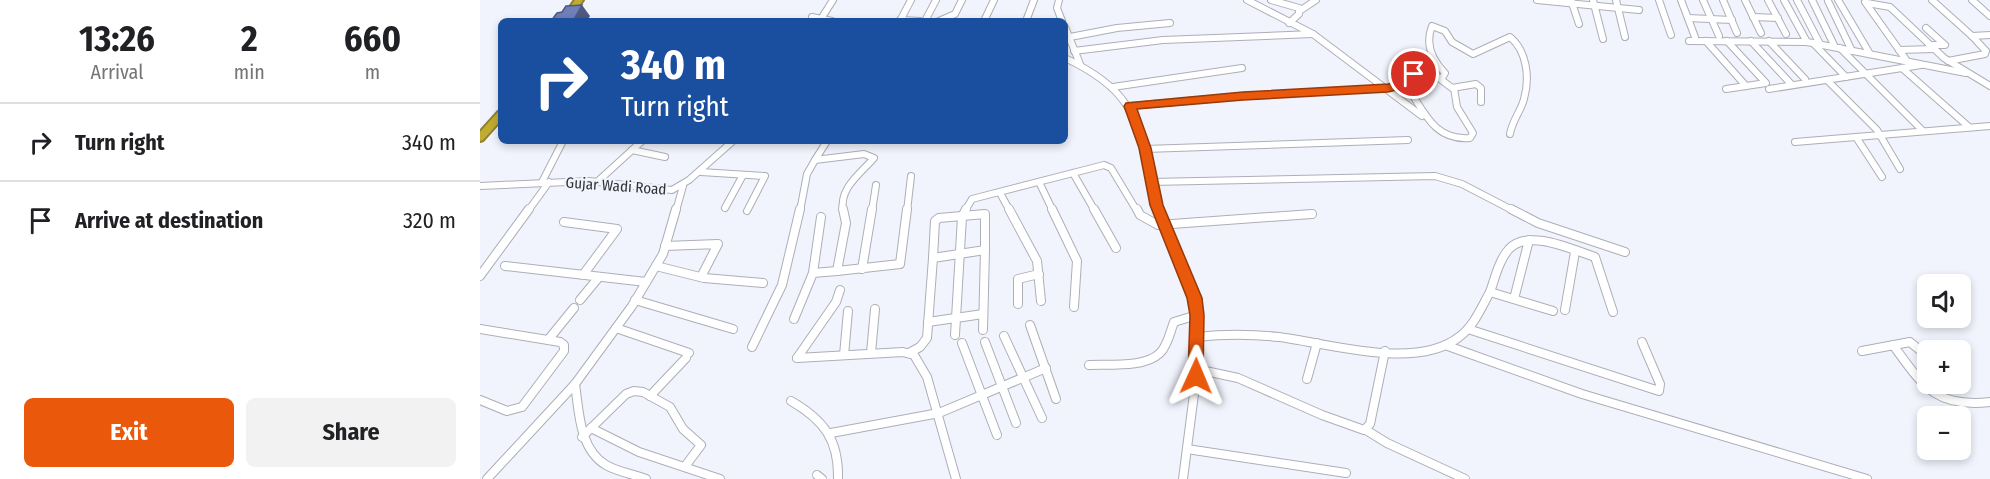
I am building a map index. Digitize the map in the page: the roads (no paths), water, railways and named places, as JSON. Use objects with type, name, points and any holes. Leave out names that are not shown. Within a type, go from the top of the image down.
[{"type":"highway","points":[[566,18],[579,0]]},
{"type":"highway","points":[[480,138],[498,117]]},
{"type":"street","points":[[822,18],[833,0]]},
{"type":"street","points":[[901,18],[911,0]]},
{"type":"street","points":[[927,18],[936,0]]},
{"type":"street","points":[[946,18],[955,14],[962,0]]},
{"type":"street","points":[[985,18],[994,0]]},
{"type":"street","points":[[1027,18],[1034,0]]},
{"type":"street","points":[[1059,0],[1057,8],[1061,18]]},
{"type":"street","points":[[1247,0],[1257,2],[1289,23],[1313,34],[1388,88],[1422,116]]},
{"type":"street","points":[[1271,0],[1296,6],[1300,10]]},
{"type":"street","points":[[1289,23],[1300,10],[1316,0]]},
{"type":"street","points":[[1537,0],[1594,3],[1639,10]]},
{"type":"street","points":[[1616,0],[1625,37]]},
{"type":"street","points":[[1659,0],[1671,35]]},
{"type":"street","points":[[1681,0],[1695,37]]},
{"type":"street","points":[[1703,0],[1719,36]]},
{"type":"street","points":[[1723,0],[1737,33]]},
{"type":"street","points":[[1745,0],[1761,33]]},
{"type":"street","points":[[1768,0],[1786,34]]},
{"type":"street","points":[[1784,0],[1810,43],[1846,77]]},
{"type":"street","points":[[1797,0],[1820,44]]},
{"type":"street","points":[[1812,0],[1837,47],[1923,131]]},
{"type":"street","points":[[1818,0],[1839,1],[1870,54]]},
{"type":"street","points":[[1932,0],[1972,36],[1986,53],[1948,61]]},
{"type":"street","points":[[1972,0],[1990,16]]},
{"type":"street","points":[[1828,1],[1852,51]]},
{"type":"street","points":[[1571,2],[1579,24]]},
{"type":"street","points":[[1865,2],[1907,61]]},
{"type":"street","points":[[1865,2],[1890,7],[1948,61],[1990,86]]},
{"type":"street","points":[[1594,3],[1603,39]]},
{"type":"street","points":[[812,17],[816,18]]},
{"type":"street","points":[[1753,17],[1778,18]]},
{"type":"street","points":[[1688,18],[1732,21]]},
{"type":"street","points":[[1070,38],[1117,28],[1170,23]]},
{"type":"street","points":[[1442,78],[1445,73],[1432,59],[1429,39],[1432,26],[1445,31],[1452,42],[1473,54],[1510,37],[1518,43],[1523,50],[1526,87],[1524,100],[1512,120],[1510,134]]},
{"type":"street","points":[[1899,50],[1945,45],[1926,28]]},
{"type":"street","points":[[1068,34],[1080,64]]},
{"type":"street","points":[[1074,51],[1128,41],[1189,36],[1313,34]]},
{"type":"street","points":[[1972,36],[1990,35]]},
{"type":"street","points":[[1689,41],[1769,41],[1820,44],[1966,73]]},
{"type":"street","points":[[1706,41],[1746,86]]},
{"type":"street","points":[[1726,89],[1766,83],[1727,41]]},
{"type":"street","points":[[1751,41],[1792,85]]},
{"type":"street","points":[[1769,41],[1804,79]]},
{"type":"street","points":[[1068,59],[1080,64],[1113,87],[1130,106],[1145,148],[1150,182],[1164,225],[1188,279],[1197,315],[1196,369],[1183,479]]},
{"type":"street","points":[[1769,89],[1926,65]]},
{"type":"street","points":[[1113,87],[1242,68]]},
{"type":"street","points":[[1902,68],[1969,127]]},
{"type":"street","points":[[1130,106],[1243,96],[1388,88],[1401,85],[1404,81],[1414,74],[1442,78],[1454,88],[1457,107],[1473,133],[1470,138],[1451,139],[1431,123],[1404,81]]},
{"type":"street","points":[[1827,80],[1879,135],[1900,169]]},
{"type":"street","points":[[1454,88],[1476,84],[1481,88],[1481,102]]},
{"type":"street","points":[[1795,142],[1990,126]]},
{"type":"street","points":[[1856,137],[1882,177]]},
{"type":"street","points":[[1145,148],[1408,140]]},
{"type":"street","points":[[480,276],[546,182],[562,144]]},
{"type":"street","points":[[597,182],[639,144]]},
{"type":"street","name":"Gujar Wadi Road","points":[[480,186],[597,182],[672,190],[683,186],[701,172],[730,144]]},
{"type":"street","points":[[752,347],[766,326],[783,287],[807,174],[825,144]]},
{"type":"street","points":[[632,150],[665,158]]},
{"type":"street","points":[[815,160],[864,154],[874,158],[845,190],[841,199],[846,223],[837,271]]},
{"type":"street","points":[[955,335],[963,215],[972,199],[1108,166],[1140,215],[1153,223],[1164,225],[1312,214]]},
{"type":"street","points":[[701,172],[765,176],[747,212]]},
{"type":"street","points":[[1073,173],[1116,248]]},
{"type":"street","points":[[725,208],[743,175]]},
{"type":"street","points":[[813,273],[900,264],[911,176]]},
{"type":"street","points":[[1150,182],[1435,176],[1462,184],[1538,223],[1625,252]]},
{"type":"street","points":[[1039,182],[1077,261],[1074,307]]},
{"type":"street","points":[[862,269],[876,185]]},
{"type":"street","points":[[486,479],[575,384],[635,300],[656,266],[665,246],[683,186]]},
{"type":"street","points":[[1000,193],[1036,261],[1041,301]]},
{"type":"street","points":[[840,290],[836,302],[797,358],[909,353],[925,342],[936,219],[985,214],[983,330]]},
{"type":"street","points":[[794,319],[813,273],[821,218]]},
{"type":"street","points":[[564,222],[617,229],[583,275]]},
{"type":"street","points":[[1196,337],[1227,333],[1385,351],[1416,352],[1445,345],[1468,329],[1491,292],[1510,248],[1520,240],[1529,240],[1595,257],[1613,312]]},
{"type":"street","points":[[1514,299],[1529,240]]},
{"type":"street","points":[[665,246],[718,244],[701,277]]},
{"type":"street","points":[[933,258],[985,250]]},
{"type":"street","points":[[1565,310],[1575,252]]},
{"type":"street","points":[[480,262],[490,262]]},
{"type":"street","points":[[505,266],[646,282]]},
{"type":"street","points":[[656,266],[701,277],[764,283]]},
{"type":"street","points":[[1018,304],[1018,279],[1039,274]]},
{"type":"street","points":[[580,300],[599,277]]},
{"type":"street","points":[[1491,292],[1553,311]]},
{"type":"street","points":[[635,300],[733,328]]},
{"type":"street","points":[[548,340],[574,308]]},
{"type":"street","points":[[871,353],[875,309]]},
{"type":"street","points":[[844,355],[848,310]]},
{"type":"street","points":[[928,322],[983,314]]},
{"type":"street","points":[[1089,365],[1139,361],[1154,357],[1162,351],[1174,322],[1197,315]]},
{"type":"street","points":[[1030,325],[1056,399]]},
{"type":"street","points":[[616,328],[688,355],[650,396]]},
{"type":"street","points":[[480,329],[548,340],[564,345],[564,351],[522,407],[507,411],[480,400]]},
{"type":"street","points":[[1468,329],[1659,391],[1661,388],[1642,342]]},
{"type":"street","points":[[1004,336],[1042,418]]},
{"type":"street","points":[[985,342],[1016,423]]},
{"type":"street","points":[[1307,379],[1317,342]]},
{"type":"street","points":[[962,343],[998,435]]},
{"type":"street","points":[[1862,351],[1913,343],[1917,347]]},
{"type":"street","points":[[1445,345],[1582,394],[1867,479]]},
{"type":"street","points":[[1893,345],[1934,397],[1952,403],[1990,402]]},
{"type":"street","points":[[1366,430],[1370,424],[1385,351]]},
{"type":"street","points":[[909,353],[919,360],[927,377],[956,479]]},
{"type":"street","points":[[831,433],[939,413],[1046,368]]},
{"type":"street","points":[[1196,369],[1238,378],[1343,424],[1366,430],[1387,443],[1465,479]]},
{"type":"street","points":[[575,384],[582,436],[586,445],[604,464],[646,479]]},
{"type":"street","points":[[582,436],[626,394],[634,391],[650,396],[670,407],[683,429],[701,445],[686,465]]},
{"type":"street","points":[[791,401],[815,414],[831,433],[840,459],[838,479]]},
{"type":"street","points":[[591,428],[625,447],[665,461],[686,465],[720,479]]},
{"type":"street","points":[[1187,449],[1346,473]]}]
